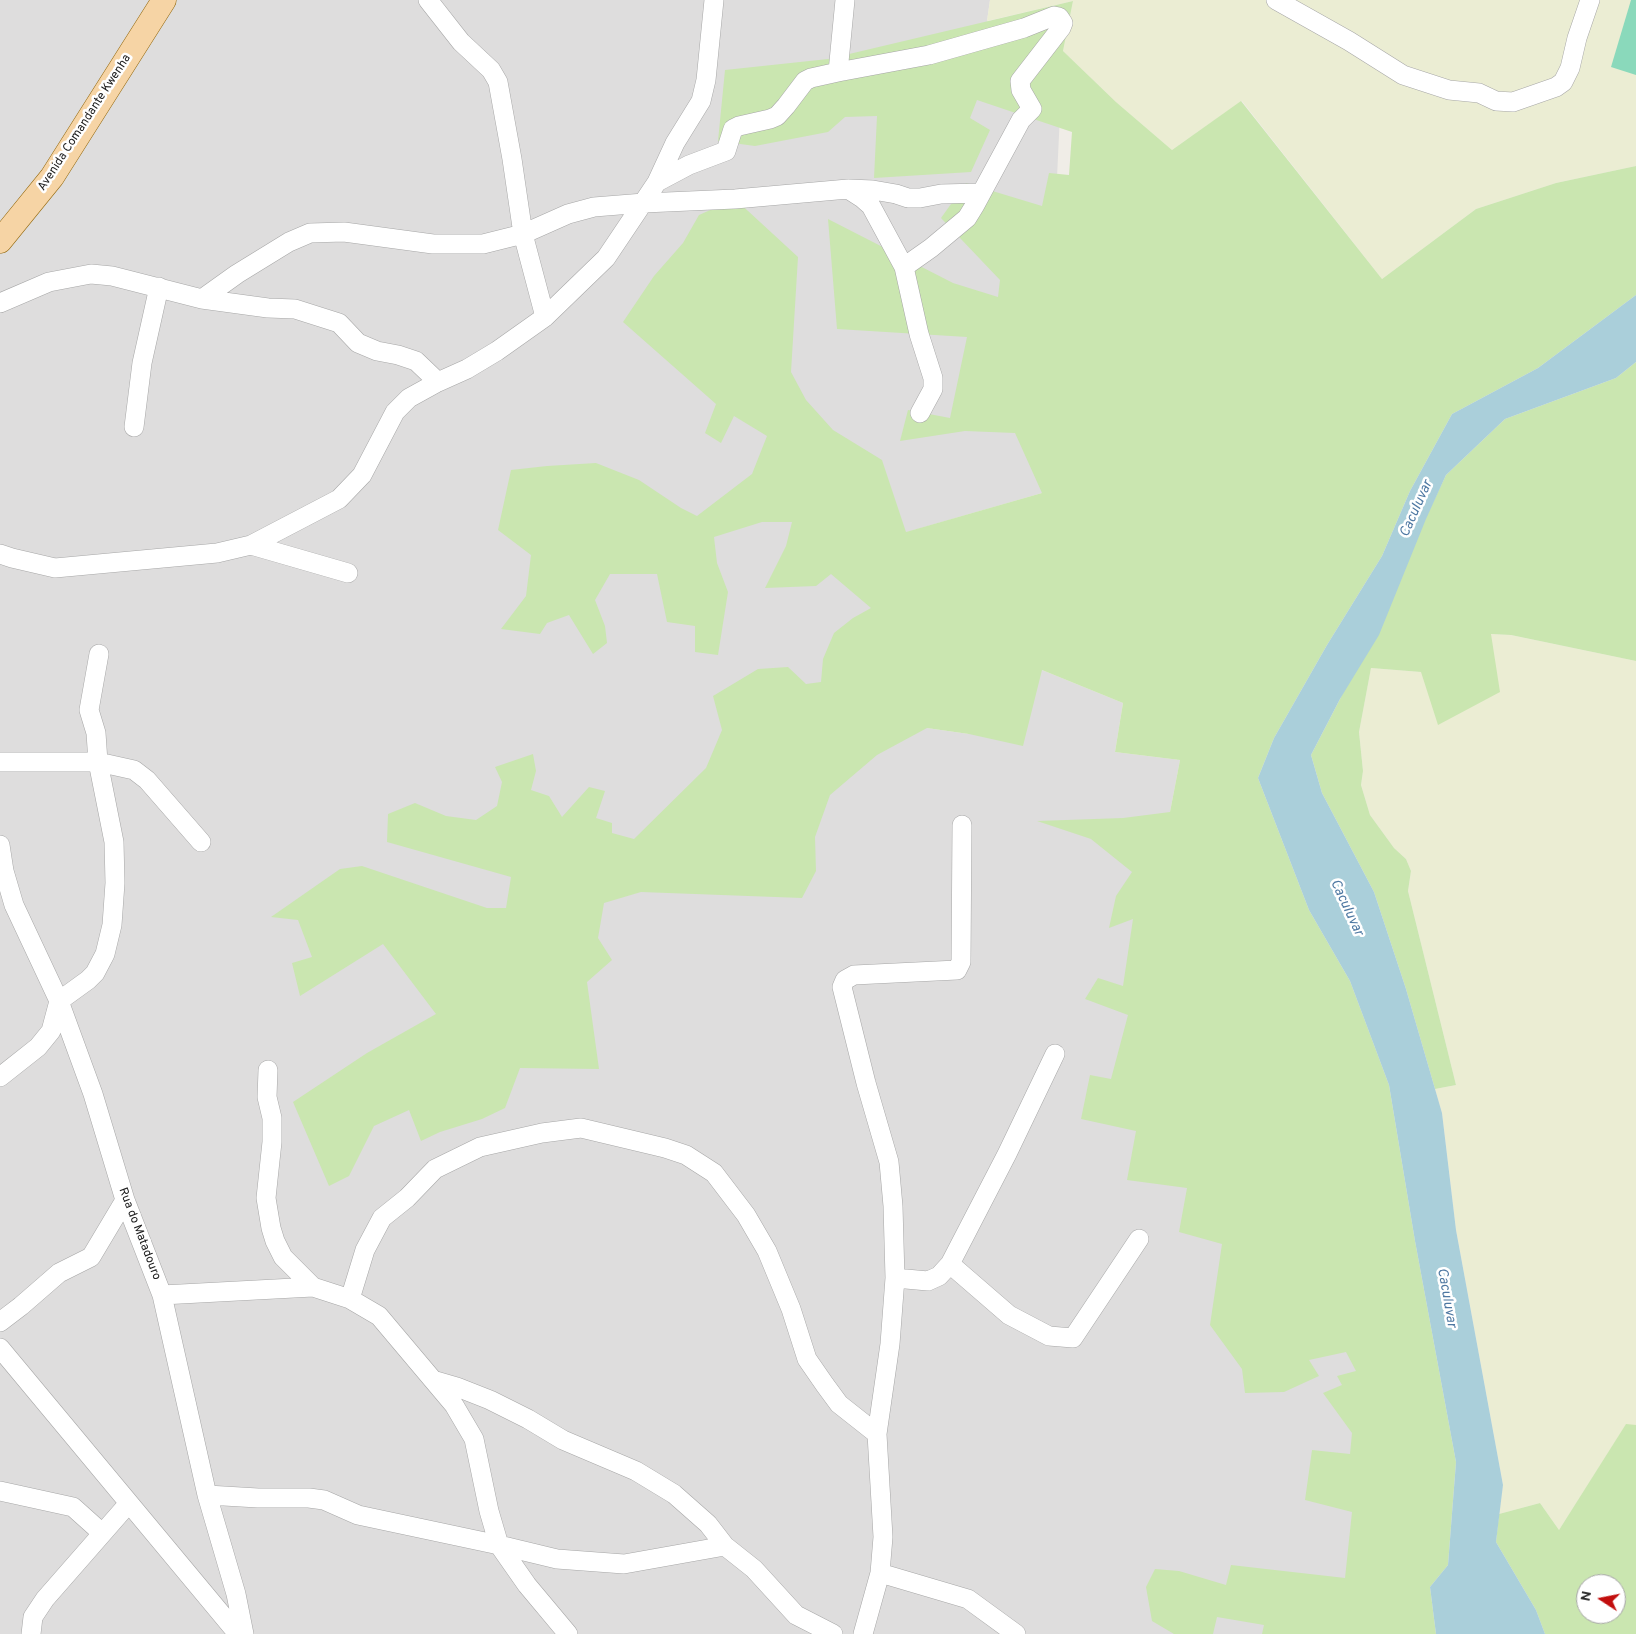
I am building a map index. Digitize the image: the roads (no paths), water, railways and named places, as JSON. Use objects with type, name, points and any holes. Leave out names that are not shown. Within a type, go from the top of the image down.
[{"type":"main road","name":"Avenida Comandante Kwenha","points":[[0,241],[52,177],[164,0]]},
{"type":"street","points":[[428,0],[461,42],[492,70],[498,82],[523,234],[545,317]]},
{"type":"street","points":[[0,554],[55,568],[217,553],[251,545],[339,500],[362,475],[395,412],[409,398],[467,369],[497,351],[545,317],[606,258],[657,182],[678,138],[701,101],[706,80],[714,0]]},
{"type":"street","points":[[838,72],[845,0]]},
{"type":"street","points":[[1276,0],[1349,41],[1403,75],[1449,90],[1479,94],[1496,101],[1513,102],[1556,87],[1563,82],[1570,68],[1577,38],[1590,0]]},
{"type":"street","points":[[657,182],[689,165],[726,151],[733,129],[777,116],[805,82],[811,78],[929,55],[1024,28],[1054,16],[1059,17],[1063,23],[1061,28],[1020,81],[1021,90],[1032,110],[1021,120],[967,218],[931,248],[904,267]]},
{"type":"street","points":[[202,299],[237,274],[282,246],[310,233],[344,232],[433,244],[483,244],[523,234],[568,214],[594,207],[734,199],[848,189],[873,190],[914,198],[941,194],[981,192]]},
{"type":"street","points":[[848,189],[871,206],[904,267],[919,334],[933,378],[933,389],[920,413]]},
{"type":"street","points":[[0,303],[49,282],[91,274],[112,276],[202,299],[268,308],[295,309],[339,323],[358,343],[377,351],[398,354],[416,361],[438,382]]},
{"type":"street","points":[[134,427],[142,363],[159,287]]},
{"type":"street","points":[[251,545],[348,573]]},
{"type":"street","points":[[0,1077],[32,1053],[51,1031],[59,1001],[95,973],[105,954],[112,926],[115,883],[114,842],[98,762],[96,733],[89,710],[99,654]]},
{"type":"street","points":[[0,762],[98,762],[134,770],[148,780],[201,842]]},
{"type":"street","points":[[863,1634],[880,1573],[883,1537],[878,1434],[890,1344],[895,1278],[889,1162],[866,1083],[842,987],[845,980],[854,975],[957,970],[961,962],[962,825]]},
{"type":"street","name":"Rua do Matadouro","points":[[0,845],[2,871],[14,905],[59,1001],[93,1094],[125,1200],[162,1295],[207,1495],[236,1594],[244,1634]]},
{"type":"street","points":[[895,1278],[928,1281],[940,1276],[950,1264],[1007,1154],[1054,1054]]},
{"type":"street","points":[[268,1070],[267,1097],[272,1118],[272,1142],[266,1198],[271,1228],[283,1257],[313,1286]]},
{"type":"street","points":[[350,1299],[365,1250],[382,1218],[407,1198],[435,1169],[480,1147],[542,1133],[582,1128],[665,1148],[686,1155],[714,1173],[746,1215],[767,1251],[791,1309],[807,1358],[839,1404],[878,1434]]},
{"type":"street","points":[[0,1322],[59,1273],[91,1257],[125,1200]]},
{"type":"street","points":[[950,1264],[1009,1315],[1049,1336],[1073,1338],[1139,1239]]},
{"type":"street","points":[[162,1295],[313,1286],[350,1299],[379,1316],[454,1405],[474,1439],[489,1511],[499,1544],[527,1585],[568,1634]]},
{"type":"street","points":[[0,1348],[238,1634]]},
{"type":"street","points":[[433,1380],[490,1400],[528,1419],[562,1440],[636,1471],[674,1494],[708,1524],[725,1546],[754,1570],[796,1615],[833,1634]]},
{"type":"street","points":[[0,1490],[73,1507],[102,1533]]},
{"type":"street","points":[[207,1495],[324,1500],[358,1515],[499,1544],[557,1559],[624,1564],[725,1546]]},
{"type":"street","points":[[31,1634],[33,1617],[45,1599],[129,1503]]},
{"type":"street","points":[[880,1573],[968,1599],[1016,1634]]},
{"type":"water","name":"Caculuvar","points":[[1636,295],[1636,362],[1616,378],[1505,419],[1446,475],[1379,635],[1340,699],[1311,755],[1322,793],[1374,892],[1406,989],[1442,1113],[1456,1230],[1503,1485],[1496,1542],[1536,1610],[1545,1634],[1436,1634],[1430,1587],[1448,1565],[1456,1462],[1415,1241],[1389,1085],[1350,981],[1309,910],[1258,778],[1274,738],[1327,645],[1382,556],[1410,491],[1452,414],[1538,368]]}]
